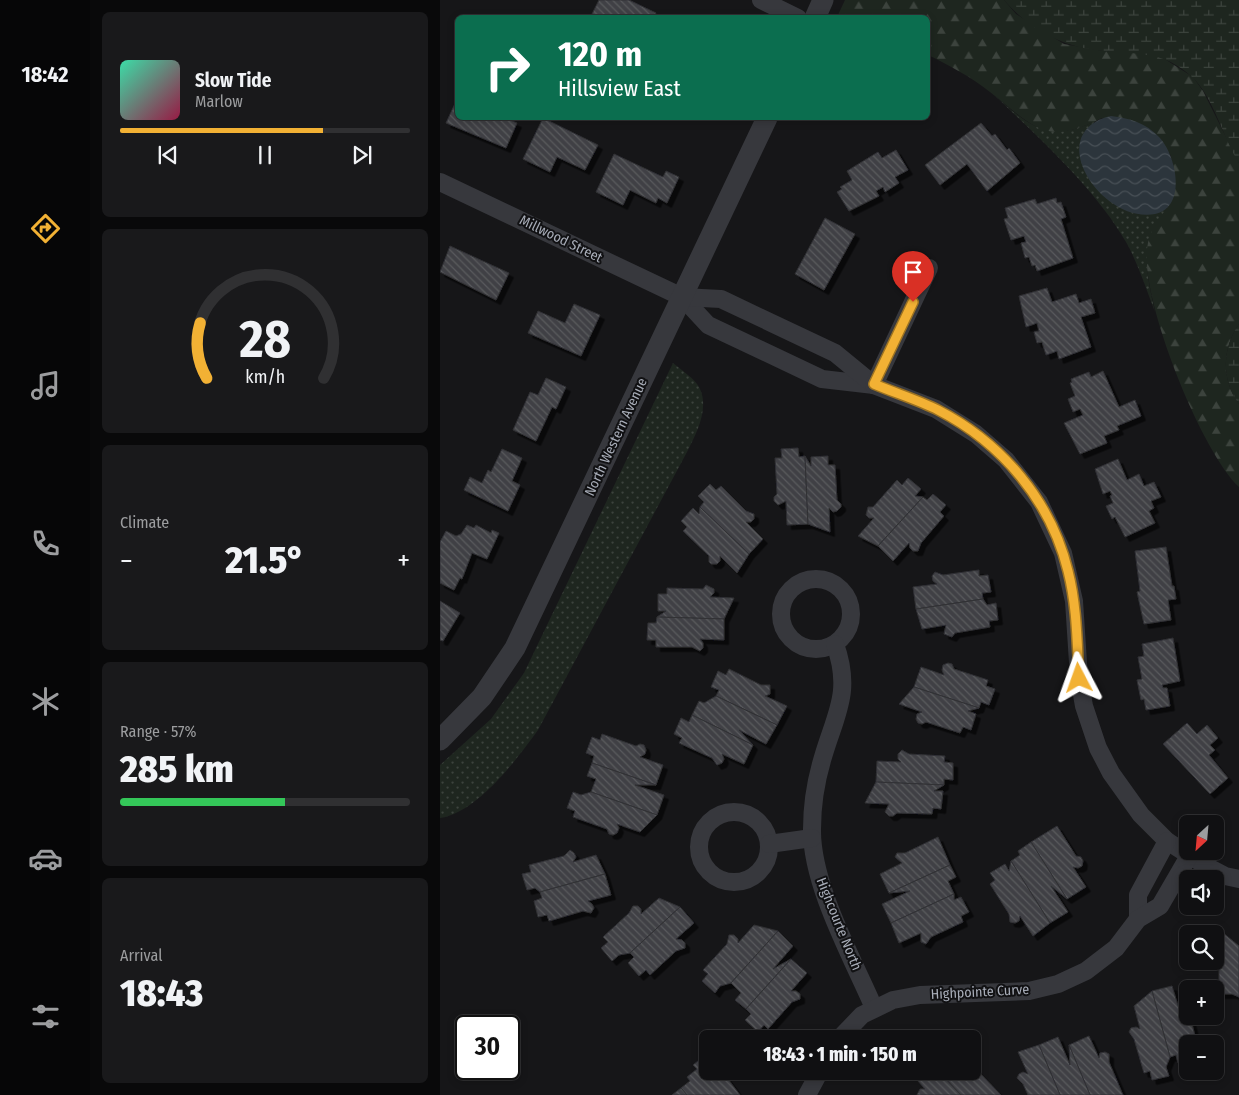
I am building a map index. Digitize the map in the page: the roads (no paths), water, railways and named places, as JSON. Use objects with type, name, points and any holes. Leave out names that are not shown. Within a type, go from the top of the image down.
[{"type":"street","points":[[761,0],[792,15]]},
{"type":"street","points":[[816,15],[823,0]]},
{"type":"street","name":"North Western Avenue","points":[[440,740],[482,697],[512,653],[766,120]]},
{"type":"street","name":"Millwood Street","points":[[440,182],[682,297]]},
{"type":"street","points":[[874,384],[929,268]]},
{"type":"street","points":[[682,297],[721,298],[835,353],[874,384]]},
{"type":"street","points":[[682,297],[708,325],[822,379],[874,384],[931,407],[966,426],[998,451],[1032,491],[1050,522],[1069,572],[1076,618],[1080,686],[1086,715],[1098,748],[1122,790],[1148,823],[1179,849]]},
{"type":"street","points":[[809,579],[826,579],[840,587],[845,593],[852,608],[850,625],[842,639],[835,644],[813,649],[799,644],[787,634],[781,612],[784,598],[794,586],[809,579]]},
{"type":"street","name":"Highcourte North","points":[[835,644],[842,666],[842,697],[838,715],[820,768],[813,813],[812,838],[816,864],[826,896],[874,1008]]},
{"type":"street","points":[[769,844],[812,838]]},
{"type":"street","points":[[1138,918],[1138,895],[1167,841]]},
{"type":"street","name":"Highpointe Curve","points":[[847,1030],[857,1019],[874,1008],[893,1000],[911,996],[1019,992],[1058,984],[1102,961],[1122,942],[1138,918],[1160,906],[1187,860]]},
{"type":"street","points":[[1196,860],[1224,876],[1239,879]]},
{"type":"street","points":[[807,1095],[815,1080]]},
{"type":"water","points":[[1111,116],[1131,120],[1149,128],[1165,145],[1174,167],[1176,179],[1172,201],[1165,209],[1155,214],[1135,213],[1116,205],[1099,192],[1086,175],[1080,157],[1081,139],[1091,125]]}]
